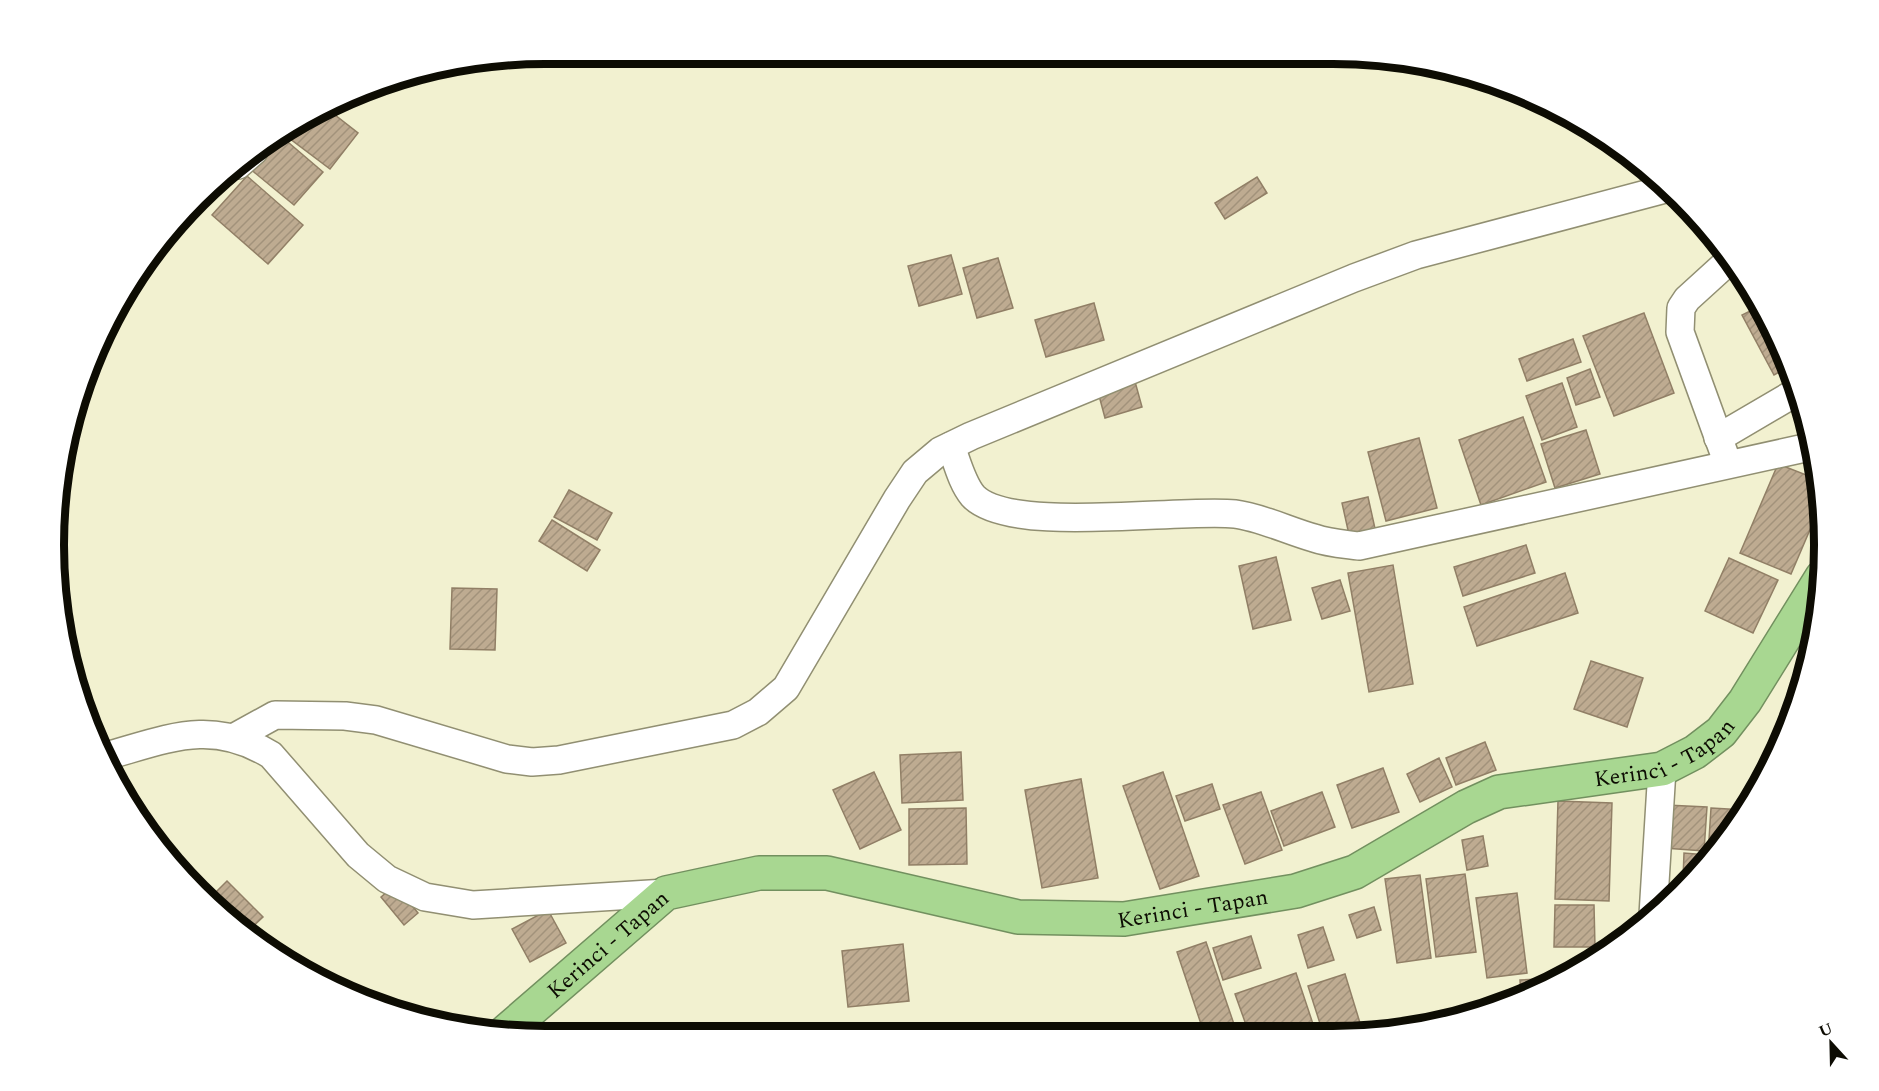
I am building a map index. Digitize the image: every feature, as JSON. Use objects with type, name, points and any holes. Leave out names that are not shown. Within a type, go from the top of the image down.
[{"type":"highway","name":"Kerinci - Tapan","points":[[513,1025],[666,893],[759,873],[827,873],[1018,917],[1124,919],[1296,891],[1355,872],[1466,807],[1499,792],[1662,768],[1695,752],[1720,732],[1745,701],[1811,594]]},
{"type":"street","points":[[235,737],[275,715],[345,716],[376,720],[507,759],[532,762],[559,760],[732,725],[758,712],[786,688],[897,499],[915,472],[940,451],[1354,278],[1416,255],[1658,191]]},
{"type":"street","points":[[1724,266],[1681,308],[1680,332],[1728,464]]},
{"type":"street","points":[[1718,438],[1790,395]]},
{"type":"street","points":[[951,446],[967,487],[973,496],[996,509],[1035,517],[1209,512],[1238,514],[1317,539],[1359,546],[1804,448]]},
{"type":"street","points":[[112,754],[169,738],[208,733],[235,737],[253,744],[271,755],[358,855],[387,879],[426,897],[472,905],[666,893]]},
{"type":"street","points":[[1654,905],[1662,768]]},
{"type":"building","points":[[334,114],[358,133],[330,169],[290,139]]},
{"type":"building","points":[[286,141],[323,172],[294,205],[249,168]]},
{"type":"building","points":[[247,176],[303,225],[268,264],[212,215]]},
{"type":"building","points":[[1257,177],[1267,193],[1225,219],[1215,203]]},
{"type":"building","points":[[951,255],[962,294],[919,306],[908,266]]},
{"type":"building","points":[[998,258],[1013,308],[977,318],[963,268]]},
{"type":"building","points":[[1094,303],[1104,340],[1046,357],[1035,320]]},
{"type":"building","points":[[1753,310],[1782,371],[1774,375],[1742,315]]},
{"type":"building","points":[[1644,313],[1674,393],[1614,416],[1583,336]]},
{"type":"building","points":[[1573,339],[1581,362],[1527,381],[1519,359]]},
{"type":"building","points":[[1590,369],[1600,397],[1576,405],[1567,378]]},
{"type":"building","points":[[1134,378],[1142,407],[1105,418],[1097,388]]},
{"type":"building","points":[[1562,383],[1577,427],[1542,440],[1526,396]]},
{"type":"building","points":[[1523,417],[1546,482],[1481,505],[1459,440]]},
{"type":"building","points":[[1586,430],[1600,474],[1555,488],[1541,444]]},
{"type":"building","points":[[1419,438],[1437,508],[1386,521],[1368,452]]},
{"type":"building","points":[[1778,464],[1809,476],[1813,522],[1791,574],[1740,553]]},
{"type":"building","points":[[569,490],[612,513],[597,540],[554,517]]},
{"type":"building","points":[[1368,497],[1376,533],[1350,539],[1342,503]]},
{"type":"building","points":[[552,520],[600,550],[587,571],[539,541]]},
{"type":"building","points":[[1526,545],[1535,573],[1463,596],[1454,567]]},
{"type":"building","points":[[1276,557],[1291,620],[1253,629],[1239,566]]},
{"type":"building","points":[[1729,558],[1778,580],[1753,633],[1705,611]]},
{"type":"building","points":[[1393,565],[1413,684],[1369,692],[1348,573]]},
{"type":"building","points":[[1565,573],[1578,613],[1477,646],[1464,607]]},
{"type":"building","points":[[1340,580],[1350,611],[1322,619],[1312,588]]},
{"type":"building","points":[[452,588],[497,589],[495,650],[450,649]]},
{"type":"building","points":[[1591,661],[1643,678],[1627,727],[1574,709]]},
{"type":"building","points":[[1485,742],[1496,770],[1456,785],[1446,758]]},
{"type":"building","points":[[961,752],[963,800],[902,803],[900,755]]},
{"type":"building","points":[[1439,758],[1452,787],[1420,802],[1407,774]]},
{"type":"building","points":[[1383,768],[1399,812],[1352,828],[1337,785]]},
{"type":"building","points":[[874,772],[901,830],[860,849],[833,790]]},
{"type":"building","points":[[1163,772],[1199,876],[1160,889],[1123,786]]},
{"type":"building","points":[[1081,779],[1098,878],[1042,888],[1025,790]]},
{"type":"building","points":[[1212,784],[1220,809],[1185,821],[1176,796]]},
{"type":"building","points":[[1261,792],[1282,850],[1245,864],[1223,805]]},
{"type":"building","points":[[1322,792],[1335,827],[1284,846],[1271,811]]},
{"type":"building","points":[[1558,801],[1612,803],[1609,901],[1555,899]]},
{"type":"building","points":[[1666,805],[1707,807],[1704,851],[1664,848]]},
{"type":"building","points":[[966,808],[967,864],[909,865],[909,809]]},
{"type":"building","points":[[1711,808],[1735,809],[1715,838],[1709,846]]},
{"type":"building","points":[[1483,836],[1488,866],[1467,870],[1462,840]]},
{"type":"building","points":[[1684,853],[1702,854],[1683,876]]},
{"type":"building","points":[[1465,874],[1476,952],[1436,957],[1426,879]]},
{"type":"building","points":[[1420,875],[1431,958],[1397,963],[1385,879]]},
{"type":"building","points":[[227,881],[263,917],[253,927],[214,894]]},
{"type":"building","points":[[395,885],[418,913],[404,925],[381,897]]},
{"type":"building","points":[[1517,893],[1527,973],[1487,978],[1476,898]]},
{"type":"building","points":[[1555,905],[1594,905],[1595,947],[1554,947]]},
{"type":"building","points":[[1374,907],[1381,930],[1357,938],[1349,915]]},
{"type":"building","points":[[548,910],[566,943],[530,962],[512,929]]},
{"type":"building","points":[[1323,927],[1334,960],[1308,968],[1298,935]]},
{"type":"building","points":[[1251,936],[1261,968],[1223,980],[1213,948]]},
{"type":"building","points":[[1206,942],[1235,1026],[1202,1026],[1177,952]]},
{"type":"building","points":[[903,944],[909,1001],[848,1007],[842,951]]},
{"type":"building","points":[[1296,973],[1314,1026],[1246,1026],[1235,994]]},
{"type":"building","points":[[1345,974],[1361,1025],[1321,1026],[1308,986]]},
{"type":"building","points":[[1542,979],[1520,989],[1520,980]]}]
